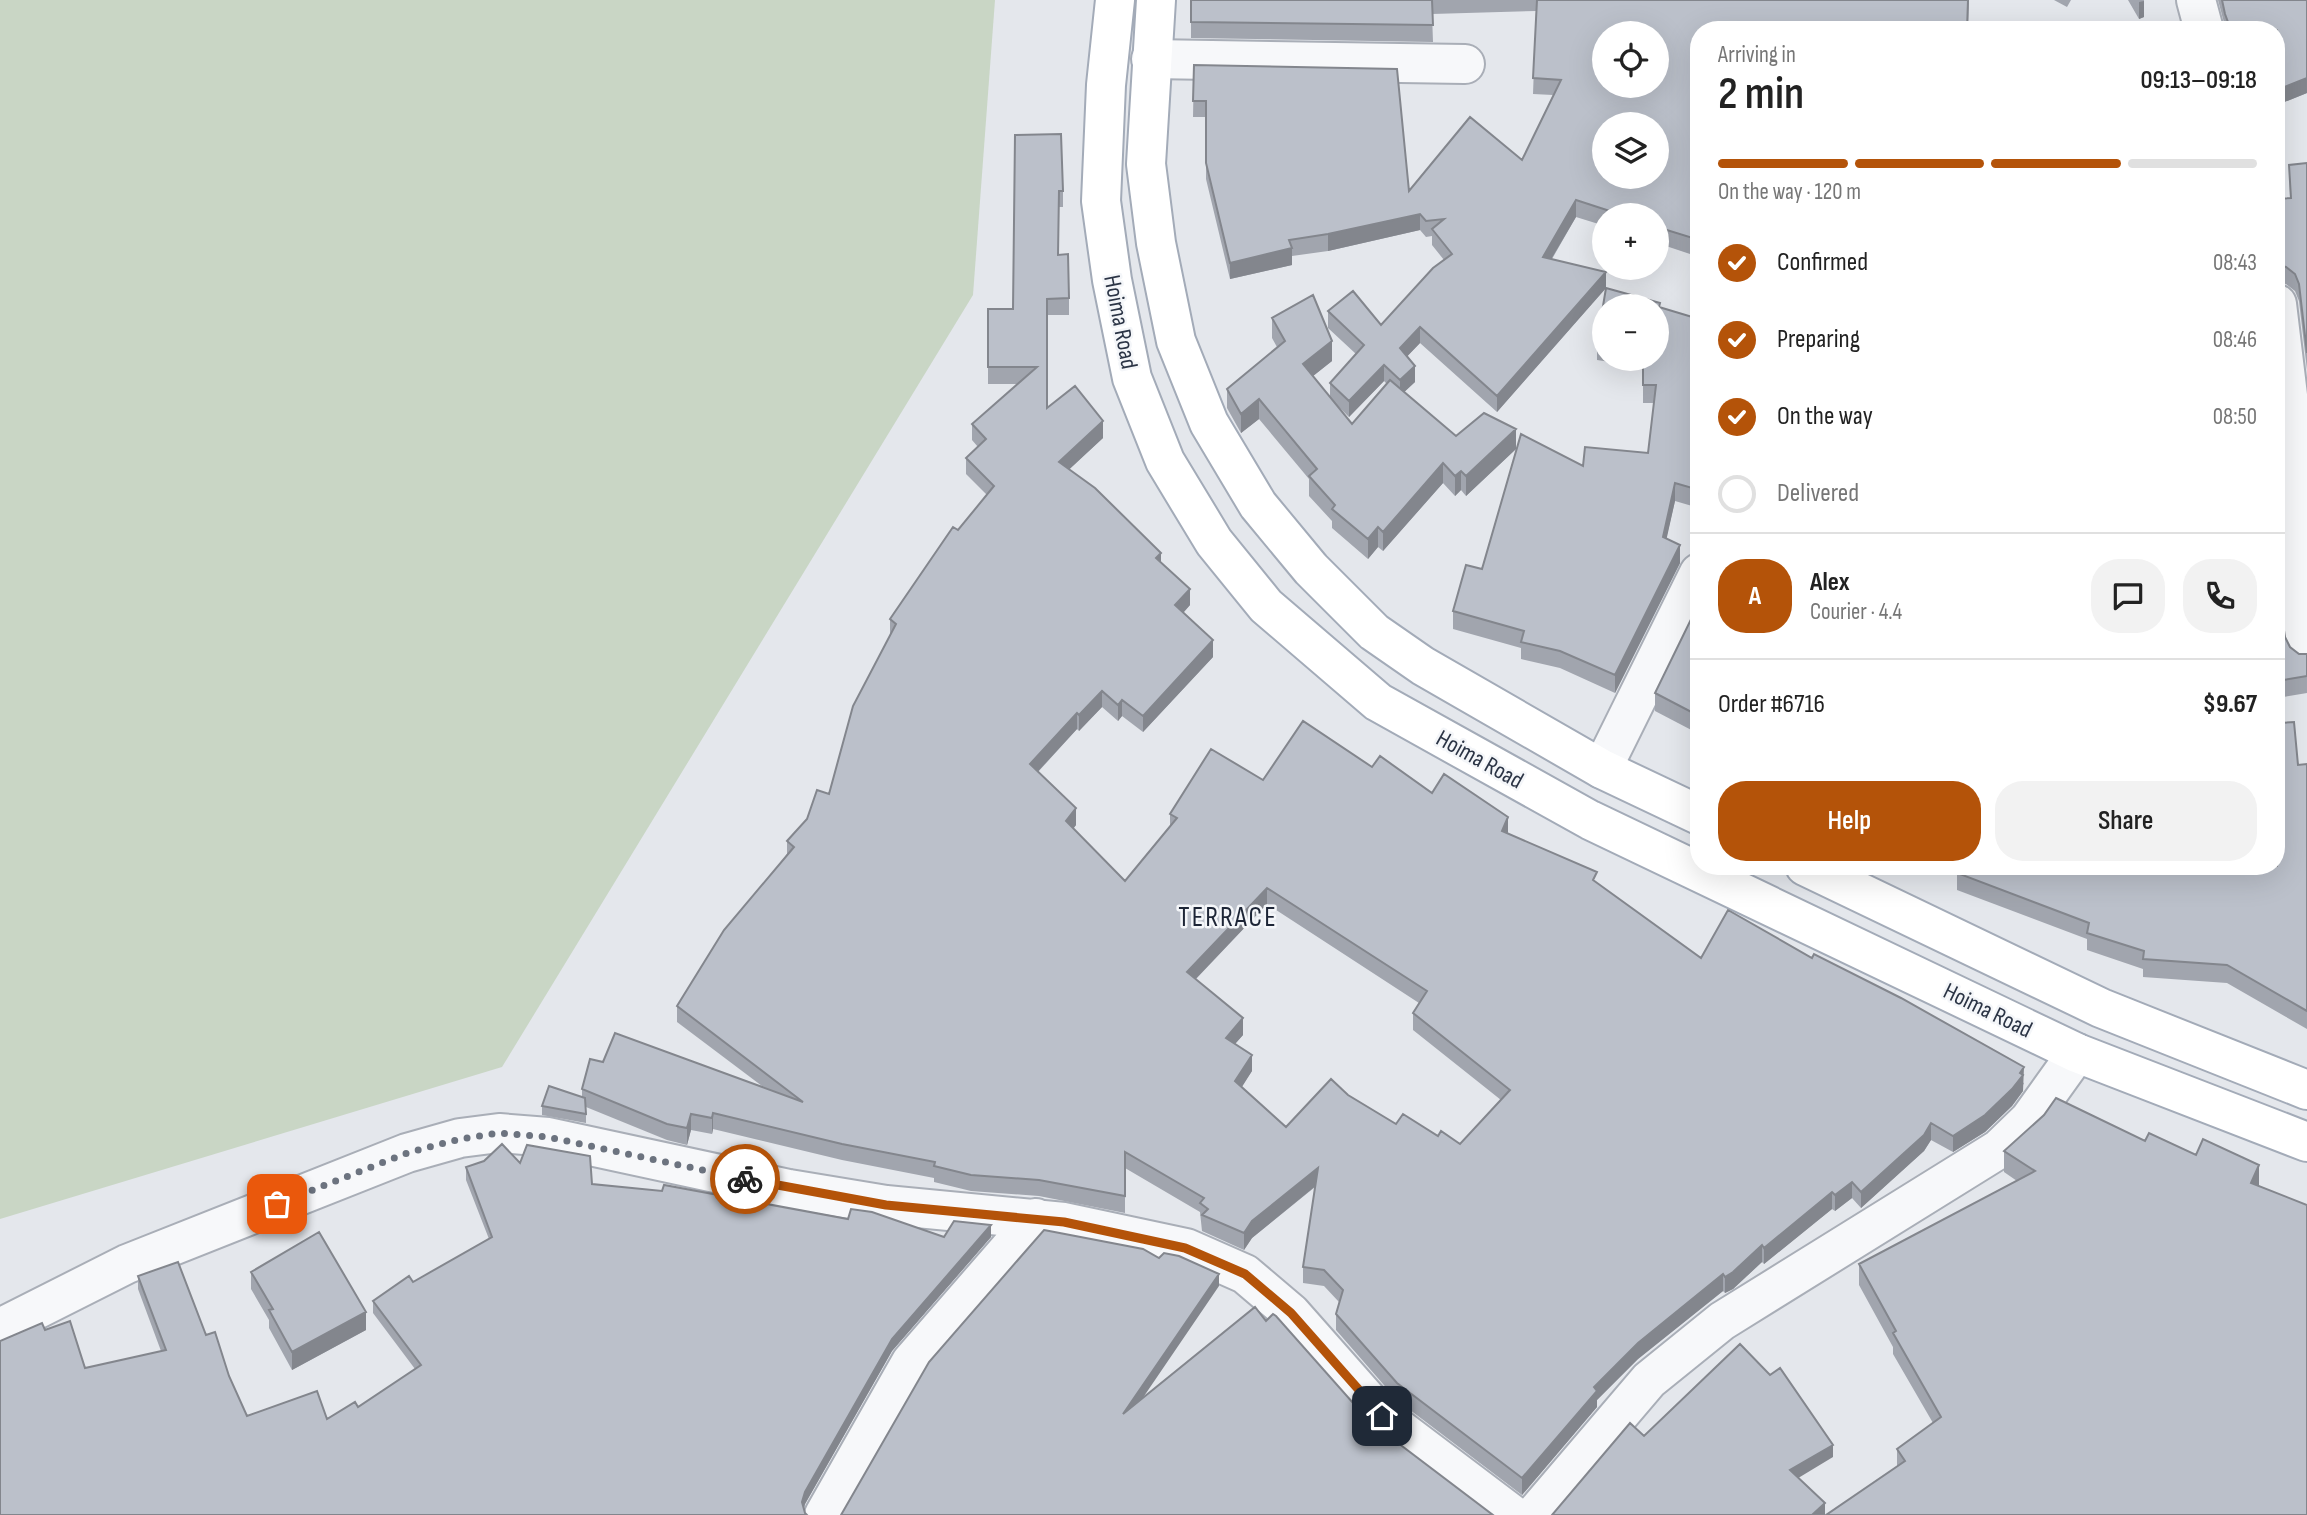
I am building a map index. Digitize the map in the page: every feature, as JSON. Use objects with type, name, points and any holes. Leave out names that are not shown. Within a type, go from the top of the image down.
[{"type":"main road","name":"Hoima Road","points":[[1115,0],[1106,85],[1101,201],[1112,280],[1132,378],[1165,461],[1214,542],[1266,606],[1378,702],[1590,820],[1690,868]]},
{"type":"main road","name":"Hoima Road","points":[[1156,0],[1146,164],[1156,243],[1177,341],[1209,424],[1258,505],[1311,569],[1374,632],[1423,666],[1602,769],[1690,811]]},
{"type":"main road","name":"Hoima Road","points":[[1705,875],[2077,1053],[2307,1142]]},
{"type":"main road","name":"Hoima Road","points":[[1824,875],[2101,1008],[2307,1090]]},
{"type":"street","points":[[2196,0],[2202,21]]},
{"type":"street","points":[[1151,59],[1465,64]]},
{"type":"street","points":[[2285,346],[2298,413],[2295,579],[2307,651]]},
{"type":"street","points":[[1602,769],[1690,591]]},
{"type":"street","points":[[1534,1515],[1648,1380],[1722,1321],[1999,1149],[2029,1120],[2077,1053]]},
{"type":"street","points":[[0,1328],[127,1264],[407,1153],[460,1139],[499,1133],[548,1137],[789,1189],[886,1205],[1036,1218],[1118,1232],[1185,1248],[1245,1274],[1291,1313],[1382,1416],[1513,1515]]},
{"type":"street","points":[[824,1515],[911,1362],[1036,1218]]},
{"type":"green space","points":[[0,0],[995,0],[973,295],[502,1067],[0,1219]]},
{"type":"building","points":[[1191,0],[1432,0],[1433,25],[1191,22]]},
{"type":"building","points":[[1537,0],[1968,0],[1967,21],[1690,21],[1690,237],[1669,231],[1669,203],[1592,203],[1592,205],[1576,200],[1543,257],[1592,269],[1592,280],[1599,280],[1497,396],[1420,327],[1400,348],[1415,366],[1400,380],[1384,365],[1349,401],[1330,383],[1364,345],[1328,311],[1353,291],[1381,325],[1433,268],[1452,254],[1432,229],[1444,219],[1426,221],[1420,214],[1289,240],[1292,248],[1230,263],[1206,163],[1206,101],[1193,101],[1194,65],[1397,69],[1409,191],[1470,117],[1522,160],[1561,80],[1533,78]]},
{"type":"building","points":[[2222,0],[2307,0],[2307,78],[2285,87],[2285,21],[2228,21]]},
{"type":"building","points":[[1061,134],[1063,191],[1059,191],[1058,255],[1068,254],[1069,298],[1047,299],[1047,408],[1075,386],[1103,421],[1059,462],[1095,488],[1161,553],[1156,558],[1190,589],[1175,605],[1213,640],[1143,716],[1122,700],[1118,705],[1102,691],[1079,715],[1077,713],[1030,764],[1076,808],[1066,821],[1125,881],[1177,818],[1170,814],[1211,749],[1263,780],[1303,721],[1372,767],[1380,756],[1432,793],[1444,774],[1508,817],[1502,831],[1597,872],[1593,880],[1701,958],[1728,910],[1812,958],[1814,954],[1901,998],[2024,1067],[2020,1073],[2023,1075],[2012,1089],[1985,1115],[1953,1136],[1931,1123],[1924,1135],[1861,1192],[1852,1182],[1835,1195],[1832,1192],[1764,1248],[1762,1245],[1733,1272],[1725,1277],[1723,1274],[1638,1343],[1594,1387],[1597,1391],[1522,1478],[1397,1383],[1336,1314],[1343,1290],[1324,1270],[1303,1267],[1318,1168],[1252,1221],[1244,1233],[1202,1215],[1208,1209],[1200,1203],[1204,1198],[1125,1152],[1125,1196],[1039,1180],[971,1175],[934,1166],[935,1162],[842,1144],[713,1113],[712,1118],[691,1114],[687,1128],[667,1124],[582,1089],[590,1059],[603,1062],[615,1033],[803,1102],[677,1006],[724,930],[794,847],[787,841],[807,819],[817,790],[829,794],[853,706],[896,624],[890,619],[953,527],[958,530],[994,486],[966,458],[986,439],[972,424],[1037,367],[988,367],[988,309],[1013,309],[1015,135]],"holes":[[[1267,888],[1427,991],[1413,1013],[1510,1090],[1460,1144],[1441,1131],[1438,1136],[1403,1114],[1396,1124],[1348,1095],[1331,1079],[1286,1127],[1235,1081],[1252,1055],[1226,1038],[1243,1018],[1187,972]]]},
{"type":"building","points":[[2307,163],[2307,353],[2299,284],[2295,274],[2285,267],[2285,198],[2291,198],[2289,165]]},
{"type":"building","points":[[1606,288],[1628,294],[1605,294]]},
{"type":"building","points":[[1313,295],[1332,341],[1303,364],[1352,424],[1390,380],[1456,436],[1484,413],[1516,429],[1466,476],[1461,471],[1455,476],[1443,463],[1383,532],[1378,527],[1368,539],[1332,509],[1335,505],[1309,476],[1317,469],[1259,399],[1241,414],[1227,389],[1285,341],[1272,318]]},
{"type":"building","points":[[1669,310],[1690,316],[1690,487],[1675,483],[1663,537],[1680,545],[1615,675],[1560,651],[1521,642],[1524,631],[1453,611],[1466,565],[1482,569],[1521,434],[1583,466],[1585,447],[1648,453],[1656,385],[1643,385],[1643,371],[1669,371]]},
{"type":"building","points":[[1690,621],[1690,711],[1655,693]]},
{"type":"building","points":[[2285,637],[2290,647],[2299,654],[2307,654],[2307,676],[2285,680]]},
{"type":"building","points":[[2294,722],[2298,765],[2307,764],[2307,1011],[2227,965],[2143,959],[2144,951],[2087,933],[2089,923],[1962,875],[2285,875],[2285,723]]},
{"type":"building","points":[[549,1086],[585,1098],[586,1114],[542,1106]]},
{"type":"building","points":[[2056,1098],[2145,1141],[2149,1133],[2196,1155],[2203,1139],[2259,1165],[2251,1183],[2307,1205],[2307,1515],[1826,1515],[1905,1461],[1897,1449],[1941,1417],[1893,1333],[1896,1331],[1859,1264],[2035,1171],[2004,1151],[2044,1115]]},
{"type":"building","points":[[502,1144],[520,1163],[527,1145],[590,1156],[592,1184],[662,1191],[664,1185],[848,1219],[851,1209],[872,1212],[944,1237],[954,1221],[991,1225],[892,1339],[805,1492],[802,1502],[807,1515],[0,1515],[0,1341],[42,1323],[45,1330],[70,1321],[85,1368],[166,1350],[138,1276],[178,1262],[206,1335],[215,1332],[229,1376],[247,1416],[317,1391],[327,1419],[355,1402],[358,1407],[421,1365],[373,1301],[409,1276],[413,1282],[492,1237],[466,1167],[484,1161]]},
{"type":"building","points":[[1044,1230],[1143,1249],[1159,1258],[1164,1253],[1179,1256],[1219,1274],[1123,1414],[1255,1307],[1266,1321],[1273,1314],[1276,1316],[1369,1421],[1493,1515],[841,1515],[929,1362]]},
{"type":"building","points":[[319,1232],[366,1312],[292,1352],[269,1310],[273,1309],[251,1272]]},
{"type":"building","points":[[1740,1344],[1770,1375],[1780,1368],[1833,1445],[1790,1470],[1825,1503],[1812,1515],[1552,1515],[1630,1423],[1644,1436]]},
{"type":"way so far","points":[[277,1204],[407,1153],[460,1139],[499,1133],[548,1137],[745,1179]]},
{"type":"district","name":"TERRACE","points":[[1228,916]]},
{"type":"route","points":[[745,1179],[886,1205],[1064,1222],[1185,1248],[1245,1274],[1291,1313],[1382,1416]]}]
